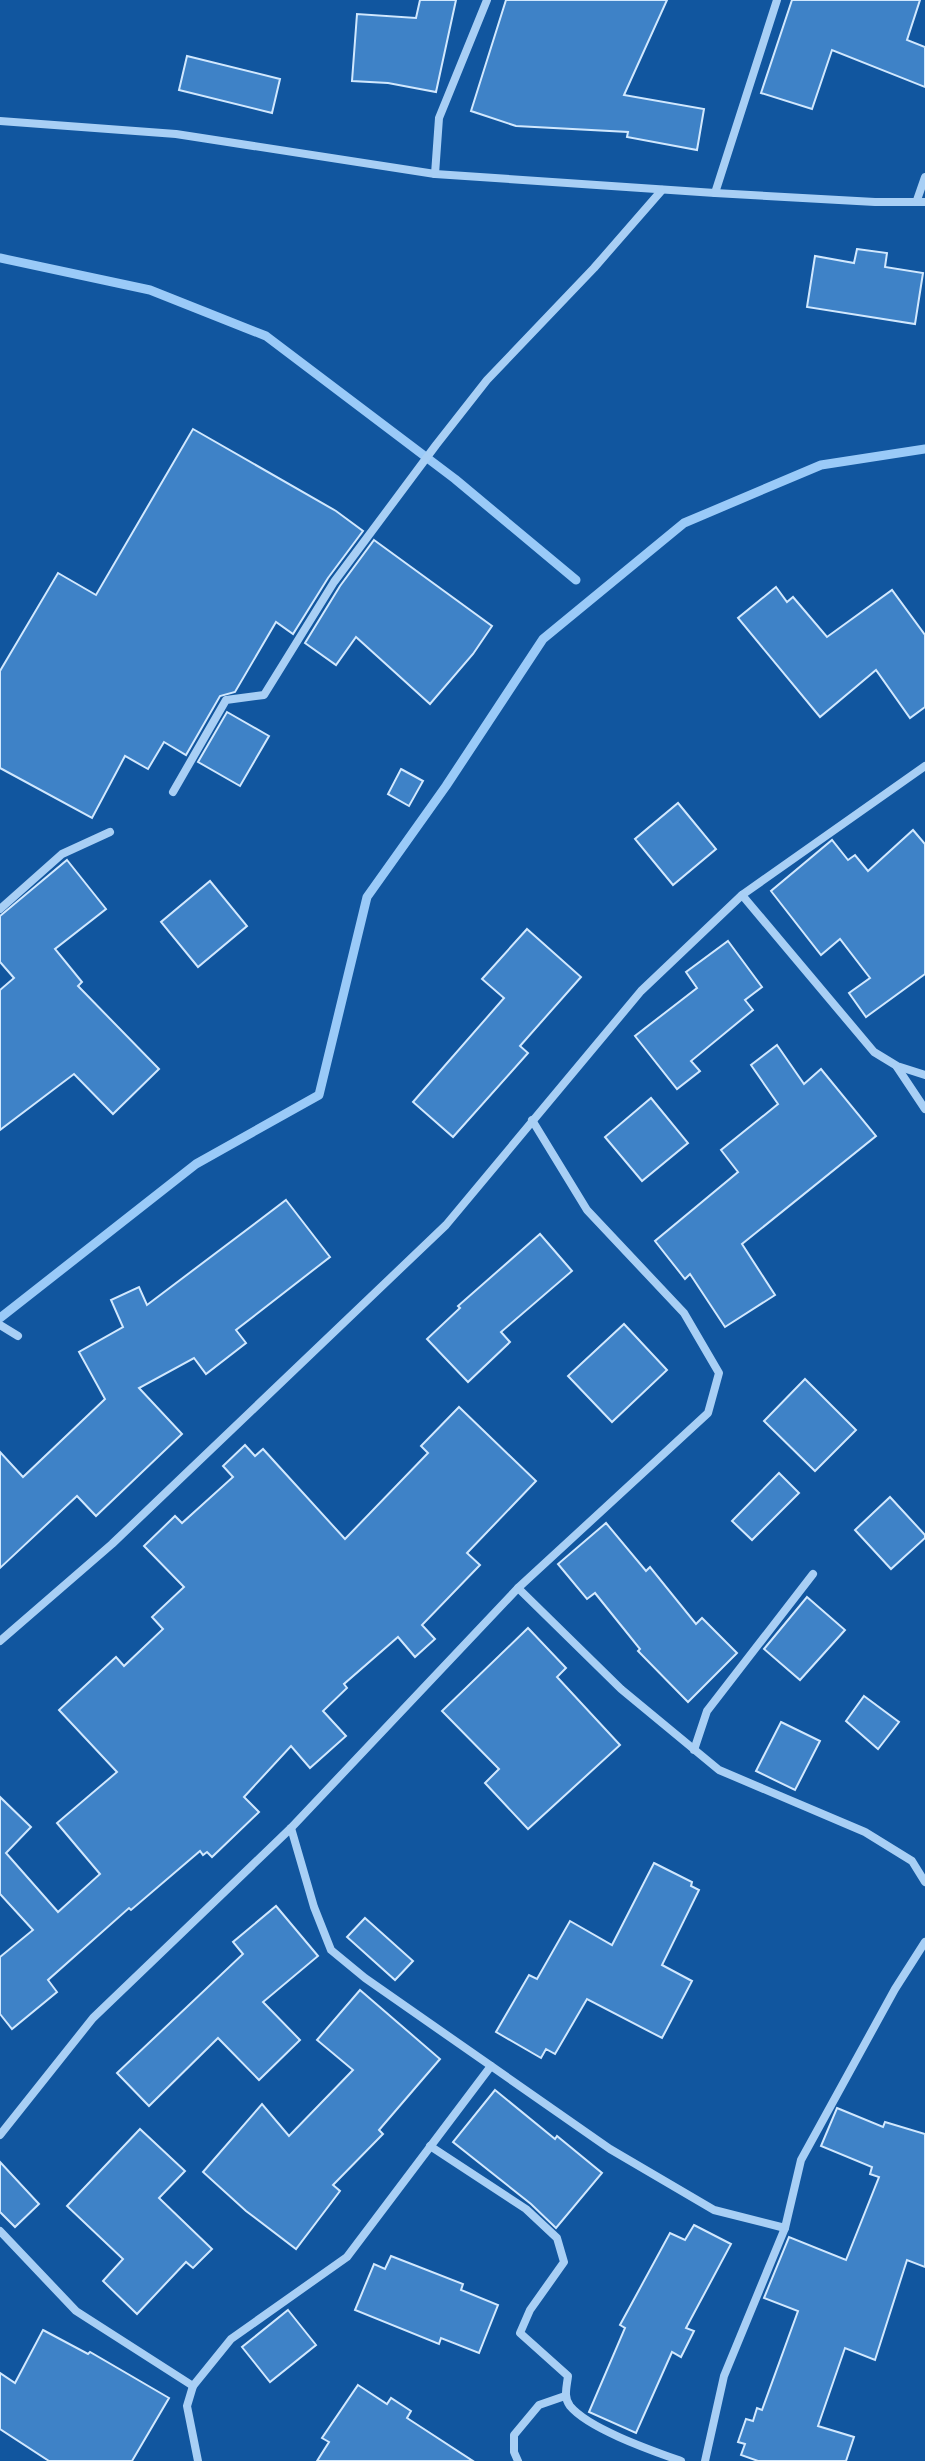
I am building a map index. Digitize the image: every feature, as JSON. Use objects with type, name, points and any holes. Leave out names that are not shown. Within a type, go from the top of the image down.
[{"type":"street","points":[[435,174],[439,118],[487,0]]},
{"type":"street","points":[[715,193],[777,0]]},
{"type":"street","points":[[0,121],[176,134],[435,174],[662,190],[875,202],[921,201],[925,177]]},
{"type":"street","points":[[173,792],[226,700],[264,695],[334,582],[487,380],[594,268],[662,190]]},
{"type":"street","points":[[0,1641],[112,1544],[446,1225],[641,991],[742,895],[925,766]]},
{"type":"street","points":[[0,909],[6,907],[62,854],[110,832]]},
{"type":"street","points":[[742,895],[874,1052],[897,1066],[925,1075]]},
{"type":"street","points":[[897,1066],[925,1109]]},
{"type":"street","points":[[0,2135],[93,2018],[291,1828],[518,1588],[708,1413],[719,1373],[684,1313],[587,1210],[532,1120]]},
{"type":"street","points":[[0,1325],[18,1336]]},
{"type":"street","points":[[694,1750],[707,1711],[813,1574]]},
{"type":"street","points":[[518,1588],[621,1689],[719,1770],[865,1832],[912,1861],[925,1882]]},
{"type":"street","points":[[291,1828],[314,1907],[331,1950],[365,1978],[610,2149],[714,2210],[785,2228]]},
{"type":"street","points":[[705,2461],[724,2376],[785,2228],[801,2160],[895,1989],[925,1942]]},
{"type":"street","points":[[198,2461],[187,2406],[193,2386],[231,2339],[347,2257],[491,2066]]},
{"type":"street","points":[[430,2146],[526,2209],[557,2238],[564,2262],[530,2310],[520,2333],[568,2376],[565,2396],[570,2405],[590,2421],[681,2461]]},
{"type":"street","points":[[0,2231],[76,2311],[193,2386]]},
{"type":"street","points":[[518,2461],[514,2452],[514,2435],[539,2405],[565,2396]]},
{"type":"building","points":[[420,0],[456,0],[436,92],[388,83],[352,81],[357,14],[416,18]]},
{"type":"building","points":[[506,0],[667,0],[624,95],[704,109],[697,150],[627,137],[628,132],[516,126],[471,111]]},
{"type":"building","points":[[792,0],[920,0],[907,40],[925,47],[925,87],[832,50],[812,109],[761,93]]},
{"type":"building","points":[[187,56],[280,79],[272,113],[179,90]]},
{"type":"building","points":[[857,249],[887,253],[885,267],[923,273],[915,324],[807,307],[815,256],[854,263]]},
{"type":"building","points":[[193,429],[336,511],[363,531],[328,578],[293,634],[276,622],[235,692],[220,696],[186,755],[164,742],[148,769],[125,756],[92,818],[0,768],[0,671],[58,573],[96,595]]},
{"type":"building","points":[[374,540],[492,626],[473,654],[430,704],[356,637],[336,665],[305,643],[340,586]]},
{"type":"building","points":[[776,587],[787,602],[793,597],[827,637],[892,590],[925,635],[925,707],[910,718],[876,670],[820,717],[738,618]]},
{"type":"building","points":[[227,712],[269,736],[240,786],[198,762]]},
{"type":"building","points":[[401,769],[423,781],[409,806],[388,794]]},
{"type":"building","points":[[678,803],[716,849],[673,885],[635,839]]},
{"type":"building","points":[[913,830],[925,844],[925,974],[866,1017],[849,993],[870,978],[840,939],[821,955],[771,891],[832,840],[848,860],[855,855],[868,871]]},
{"type":"building","points":[[67,860],[106,909],[55,949],[82,982],[78,986],[159,1069],[113,1114],[74,1074],[0,1130],[0,990],[14,978],[0,962],[0,916]]},
{"type":"building","points":[[210,881],[247,926],[198,967],[161,922]]},
{"type":"building","points":[[527,929],[581,977],[520,1046],[528,1053],[453,1137],[413,1102],[504,998],[482,979]]},
{"type":"building","points":[[728,941],[762,987],[745,1000],[753,1010],[691,1061],[700,1071],[677,1089],[635,1036],[697,988],[686,972]]},
{"type":"building","points":[[777,1045],[804,1084],[821,1069],[876,1136],[742,1244],[775,1295],[725,1327],[690,1274],[685,1279],[655,1241],[738,1172],[721,1150],[778,1104],[751,1065]]},
{"type":"building","points":[[651,1098],[688,1143],[642,1181],[605,1137]]},
{"type":"building","points":[[286,1200],[330,1257],[236,1330],[246,1343],[206,1374],[194,1358],[139,1388],[182,1434],[96,1516],[77,1496],[0,1568],[0,1452],[23,1477],[105,1399],[79,1352],[123,1327],[111,1300],[139,1287],[147,1305]]},
{"type":"building","points":[[540,1234],[572,1271],[501,1332],[510,1342],[468,1382],[427,1339],[460,1308],[458,1306]]},
{"type":"building","points":[[624,1324],[667,1370],[612,1422],[568,1376]]},
{"type":"building","points":[[805,1379],[856,1430],[815,1471],[764,1421]]},
{"type":"building","points":[[459,1407],[536,1481],[467,1553],[480,1565],[422,1625],[435,1639],[415,1657],[398,1637],[344,1684],[347,1688],[323,1711],[346,1736],[310,1768],[291,1746],[244,1797],[259,1812],[212,1857],[200,1851],[131,1910],[129,1908],[48,1980],[57,1992],[12,2029],[0,2014],[0,1957],[33,1930],[0,1894],[0,1797],[31,1827],[6,1853],[58,1912],[100,1874],[57,1823],[117,1772],[59,1710],[116,1657],[124,1666],[163,1629],[152,1617],[184,1587],[144,1546],[175,1516],[182,1523],[233,1477],[223,1466],[245,1445],[255,1456],[263,1449],[345,1539],[428,1453],[421,1446]]},
{"type":"building","points":[[779,1473],[799,1493],[752,1540],[732,1521]]},
{"type":"building","points":[[890,1497],[925,1535],[891,1569],[855,1530]]},
{"type":"building","points":[[606,1523],[646,1571],[650,1567],[696,1624],[702,1618],[737,1653],[688,1702],[638,1651],[640,1649],[595,1593],[587,1599],[558,1564]]},
{"type":"building","points":[[807,1597],[845,1630],[800,1680],[764,1649]]},
{"type":"building","points":[[528,1628],[566,1668],[557,1677],[620,1745],[528,1829],[485,1783],[499,1769],[442,1711]]},
{"type":"building","points":[[864,1696],[899,1722],[878,1749],[846,1721]]},
{"type":"building","points":[[781,1722],[820,1741],[795,1790],[756,1771]]},
{"type":"building","points":[[654,1863],[692,1882],[691,1886],[699,1890],[662,1965],[692,1981],[662,2038],[587,1999],[555,2054],[546,2049],[541,2058],[496,2032],[529,1975],[537,1979],[570,1921],[612,1945]]},
{"type":"building","points":[[276,1906],[318,1956],[263,2002],[300,2040],[259,2080],[218,2038],[149,2106],[117,2073],[243,1954],[233,1942]]},
{"type":"building","points":[[365,1918],[413,1961],[395,1980],[347,1937]]},
{"type":"building","points":[[360,1990],[440,2059],[379,2130],[383,2134],[333,2185],[340,2191],[296,2249],[246,2211],[203,2172],[262,2104],[289,2136],[353,2070],[317,2040]]},
{"type":"building","points":[[495,2090],[602,2173],[556,2228],[453,2142]]},
{"type":"building","points":[[837,2108],[883,2127],[885,2122],[925,2134],[925,2267],[907,2260],[875,2360],[845,2348],[818,2426],[854,2437],[846,2461],[758,2461],[741,2455],[745,2444],[738,2442],[746,2419],[753,2421],[757,2408],[762,2410],[798,2311],[764,2298],[789,2237],[846,2260],[879,2177],[870,2174],[872,2167],[821,2146]]},
{"type":"building","points":[[140,2129],[185,2171],[159,2198],[212,2249],[193,2268],[186,2262],[137,2314],[103,2281],[123,2259],[67,2206]]},
{"type":"building","points":[[0,2162],[39,2204],[15,2227],[0,2212]]},
{"type":"building","points":[[694,2225],[731,2244],[686,2328],[694,2331],[681,2357],[672,2352],[636,2433],[589,2412],[625,2328],[620,2325],[670,2233],[685,2240]]},
{"type":"building","points":[[391,2256],[463,2284],[461,2290],[498,2305],[479,2353],[441,2338],[439,2344],[355,2310],[374,2264],[385,2269]]},
{"type":"building","points":[[288,2310],[316,2345],[270,2382],[242,2347]]},
{"type":"building","points":[[43,2330],[88,2354],[90,2352],[169,2398],[132,2461],[49,2461],[0,2429],[0,2373],[15,2383]]},
{"type":"building","points":[[358,2385],[387,2404],[391,2398],[411,2411],[407,2418],[473,2461],[317,2461],[329,2442],[322,2438]]},
{"type":"waterway","points":[[0,258],[150,290],[266,336],[455,479],[576,580]]},
{"type":"waterway","points":[[0,1318],[196,1164],[319,1095],[367,897],[446,786],[543,639],[684,523],[821,465],[925,449]]}]
